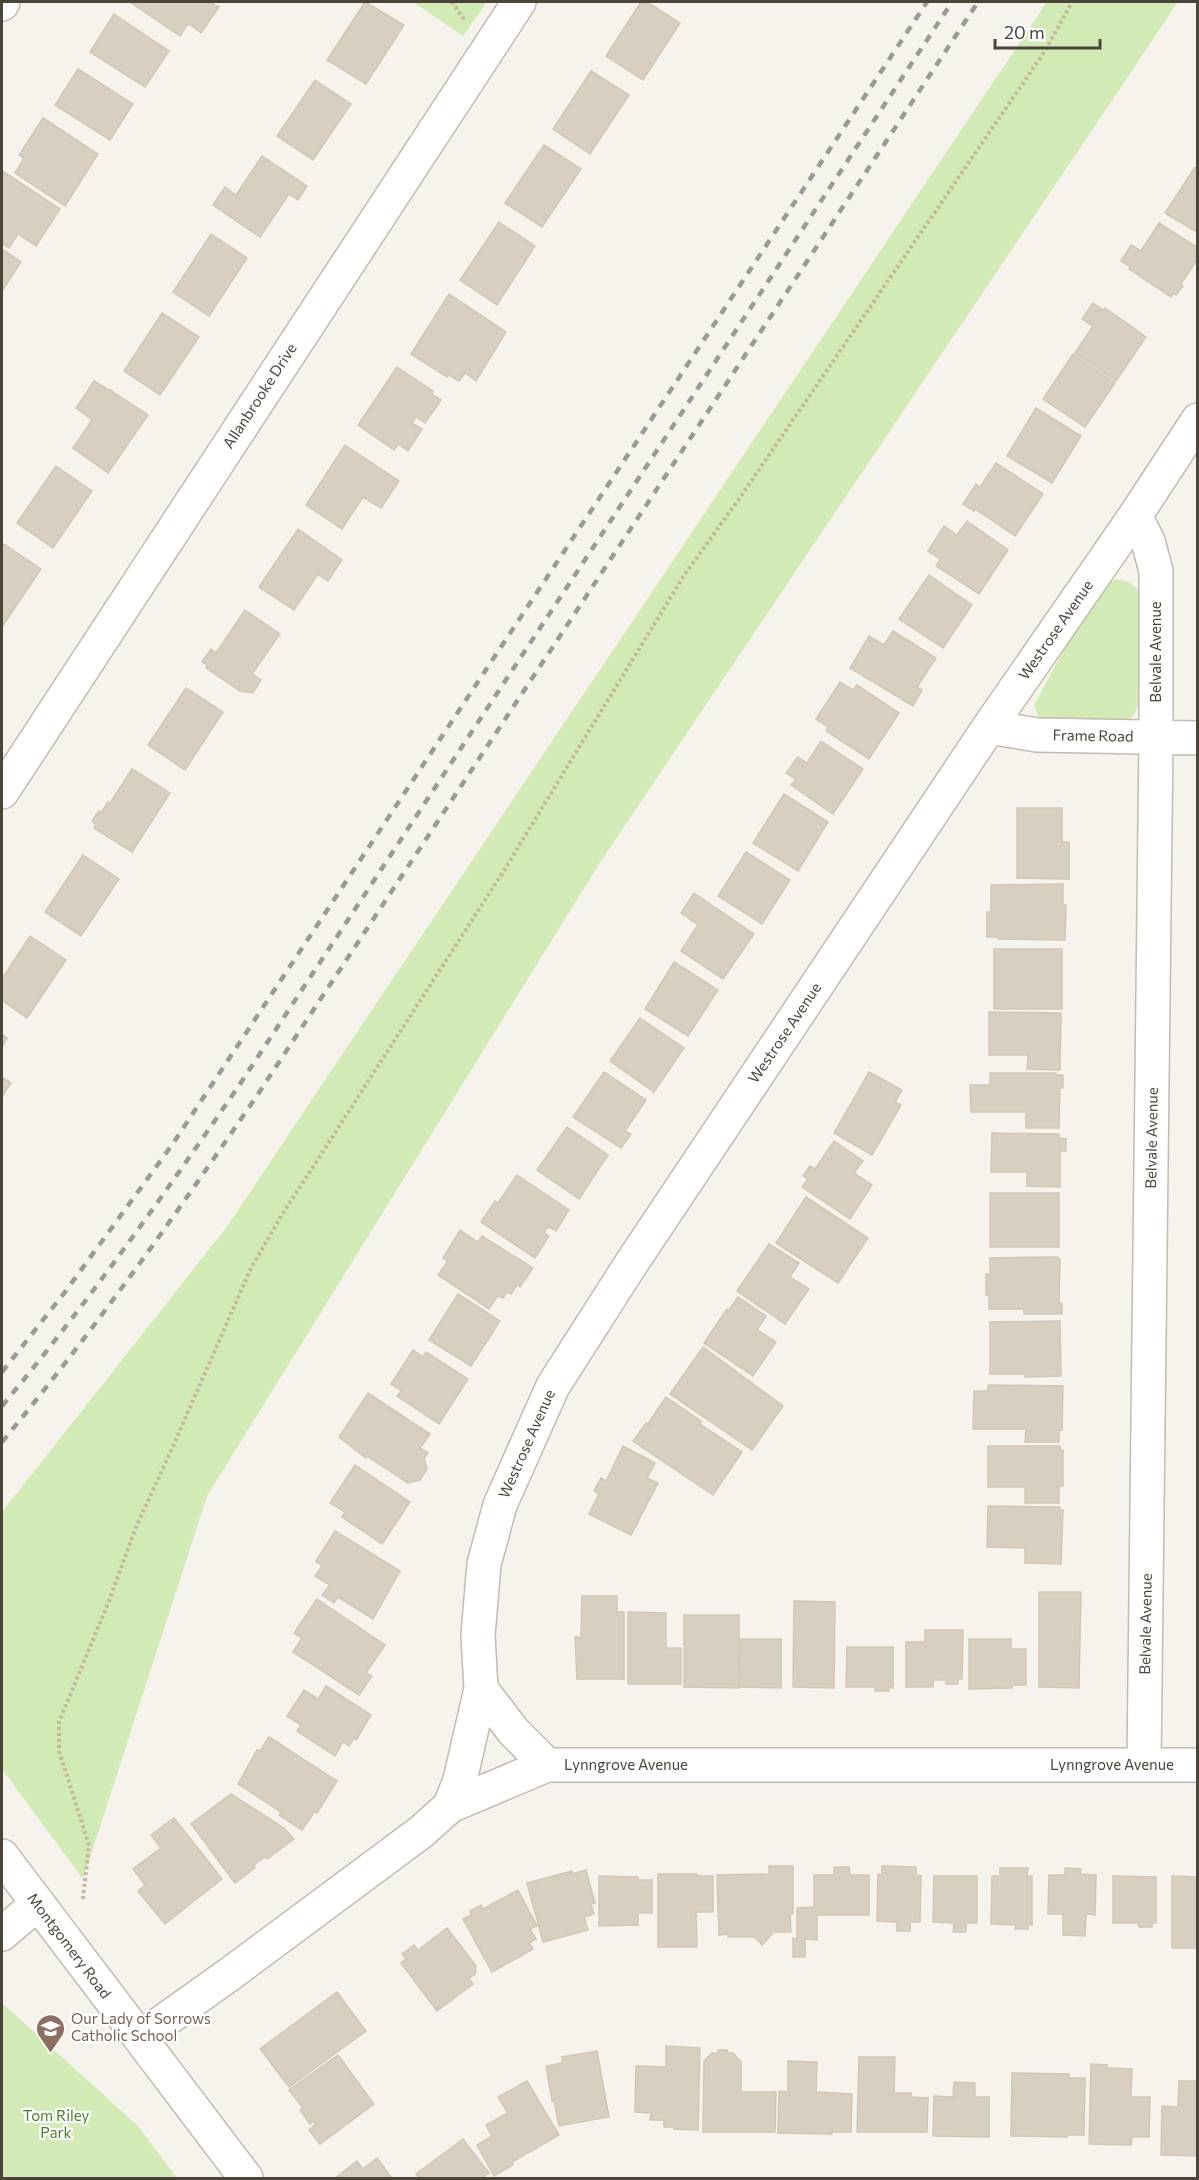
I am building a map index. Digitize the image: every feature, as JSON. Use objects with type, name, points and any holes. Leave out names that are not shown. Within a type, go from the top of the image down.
[{"type":"street","name":"Allanbrooke Drive","points":[[2,792],[519,2]]},
{"type":"street","name":"Westrose Avenue","points":[[450,1806],[460,1780],[481,1689],[478,1635],[483,1564],[500,1506],[553,1386],[636,1257],[989,727],[1135,516],[1197,420]]},
{"type":"street","name":"Belvale Avenue","points":[[1135,516],[1148,541],[1156,571],[1144,1765]]},
{"type":"street","name":"Frame Road","points":[[989,727],[1037,735],[1197,738]]},
{"type":"street","points":[[481,1689],[514,1732],[547,1765]]},
{"type":"street","name":"Lynngrove Avenue","points":[[140,2038],[412,1839],[450,1806],[547,1765],[1197,1765]]},
{"type":"street","name":"Montgomery Road","points":[[2,1856],[246,2178]]},
{"type":"street","points":[[2,1934],[37,1904]]},
{"type":"path","points":[[83,1899],[89,1845],[59,1750],[59,1722],[109,1601],[136,1527],[251,1268],[287,1208],[503,872],[683,577],[741,496],[1045,51],[1072,2]]},
{"type":"green space","points":[[413,2],[487,2],[463,36]]},
{"type":"green space","points":[[1047,2],[1178,2],[599,864],[207,1496],[83,1879],[2,1769],[2,1512],[226,1228]]},
{"type":"green space","points":[[1116,579],[1128,582],[1137,588],[1140,602],[1139,701],[1135,713],[1122,728],[1049,724],[1038,716],[1034,705],[1097,589]]},
{"type":"green space","name":"Tom Riley Park","points":[[2,2003],[138,2126],[177,2178],[2,2178]]},
{"type":"building","points":[[130,2],[210,2],[219,7],[201,33],[188,23],[180,36]]},
{"type":"building","points":[[365,2],[404,25],[366,84],[327,60]]},
{"type":"building","points":[[641,2],[647,2],[680,23],[643,80],[606,56]]},
{"type":"building","points":[[114,14],[169,51],[145,87],[90,52]]},
{"type":"building","points":[[78,69],[133,104],[110,140],[55,105]]},
{"type":"building","points":[[591,71],[629,95],[590,154],[553,129]]},
{"type":"building","points":[[315,80],[351,104],[313,160],[277,136]]},
{"type":"building","points":[[43,118],[98,154],[65,206],[15,173],[24,158],[19,155]]},
{"type":"building","points":[[544,145],[581,169],[542,227],[505,203]]},
{"type":"building","points":[[262,156],[307,186],[298,200],[289,194],[260,237],[213,205],[225,187],[236,195]]},
{"type":"building","points":[[1195,167],[1198,169],[1198,233],[1165,213]]},
{"type":"building","points":[[4,172],[60,209],[36,246],[18,234],[9,248],[2,243],[2,177]]},
{"type":"building","points":[[499,222],[535,246],[497,305],[460,280]]},
{"type":"building","points":[[1159,223],[1198,248],[1198,258],[1181,284],[1183,286],[1176,295],[1174,293],[1171,297],[1129,269],[1130,267],[1121,261],[1131,245],[1141,251]]},
{"type":"building","points":[[211,234],[247,258],[209,316],[173,292]]},
{"type":"building","points":[[2,249],[21,262],[2,291]]},
{"type":"building","points":[[449,294],[506,332],[476,381],[465,373],[459,381],[449,375],[447,377],[411,354]]},
{"type":"building","points":[[1093,303],[1103,310],[1105,308],[1146,337],[1116,381],[1075,353],[1093,326],[1082,319]]},
{"type":"building","points":[[162,313],[199,337],[160,395],[124,371]]},
{"type":"building","points":[[1073,354],[1115,383],[1085,427],[1043,399]]},
{"type":"building","points":[[397,367],[433,391],[432,394],[441,400],[425,423],[416,417],[412,423],[422,429],[408,451],[398,444],[394,450],[358,425]]},
{"type":"building","points":[[94,381],[148,415],[108,473],[73,448],[92,420],[76,408]]},
{"type":"building","points":[[1036,408],[1081,436],[1052,483],[1007,456]]},
{"type":"building","points":[[345,445],[399,481],[381,508],[363,497],[342,529],[306,505]]},
{"type":"building","points":[[996,463],[1043,494],[1015,536],[975,509],[974,511],[963,504],[976,484],[980,487]]},
{"type":"building","points":[[56,466],[92,491],[53,548],[17,523]]},
{"type":"building","points":[[967,521],[1008,550],[979,594],[936,566],[940,559],[928,551],[944,526],[957,535]]},
{"type":"building","points":[[298,529],[342,560],[328,581],[318,574],[294,610],[259,587]]},
{"type":"building","points":[[4,544],[41,569],[2,627],[2,547]]},
{"type":"building","points":[[929,575],[972,605],[943,648],[899,619]]},
{"type":"building","points":[[245,610],[280,634],[252,674],[261,680],[253,693],[240,691],[206,668],[207,665],[202,662],[211,649],[216,653]]},
{"type":"building","points":[[893,631],[936,658],[917,687],[922,690],[913,706],[850,668],[869,636],[884,645]]},
{"type":"building","points":[[840,682],[853,690],[857,685],[899,713],[869,759],[826,731],[828,727],[816,719]]},
{"type":"building","points":[[186,688],[223,712],[185,770],[148,745]]},
{"type":"building","points":[[821,741],[863,769],[833,814],[791,785],[796,779],[786,773],[798,757],[807,763]]},
{"type":"building","points":[[132,769],[170,793],[132,852],[94,828],[96,825],[92,821],[108,802],[110,803]]},
{"type":"building","points":[[784,794],[828,822],[798,871],[753,843]]},
{"type":"building","points":[[1017,808],[1062,808],[1062,842],[1069,842],[1069,879],[1017,878]]},
{"type":"building","points":[[746,852],[790,880],[762,924],[718,896]]},
{"type":"building","points":[[83,855],[119,879],[81,936],[45,912]]},
{"type":"building","points":[[1063,884],[1063,905],[1066,905],[1065,940],[987,937],[987,912],[991,912],[991,885]]},
{"type":"building","points":[[694,893],[754,934],[723,979],[681,951],[698,925],[681,913]]},
{"type":"building","points":[[30,936],[66,960],[27,1018],[2,1000],[2,979]]},
{"type":"building","points":[[994,949],[1062,949],[1062,1009],[994,1009]]},
{"type":"building","points":[[674,962],[718,990],[688,1036],[645,1009]]},
{"type":"building","points":[[989,1012],[1061,1013],[1060,1070],[1027,1069],[1028,1055],[989,1055]]},
{"type":"building","points":[[640,1018],[684,1048],[654,1092],[610,1061]]},
{"type":"building","points":[[2,1034],[7,1038],[2,1047]]},
{"type":"building","points":[[604,1072],[646,1100],[625,1131],[631,1134],[621,1148],[573,1117]]},
{"type":"building","points":[[869,1072],[902,1090],[895,1102],[901,1105],[872,1155],[834,1133]]},
{"type":"building","points":[[990,1073],[1056,1073],[1056,1075],[1063,1075],[1063,1088],[1060,1088],[1059,1128],[1026,1128],[1026,1112],[971,1112],[970,1085],[990,1085]]},
{"type":"building","points":[[2,1077],[11,1083],[2,1097]]},
{"type":"building","points":[[567,1127],[608,1155],[579,1199],[537,1170]]},
{"type":"building","points":[[992,1133],[1059,1134],[1059,1138],[1066,1139],[1066,1151],[1060,1151],[1060,1187],[1027,1186],[1027,1172],[991,1172]]},
{"type":"building","points":[[834,1141],[863,1161],[854,1173],[872,1185],[850,1219],[802,1187],[808,1179],[803,1176],[810,1166],[815,1169]]},
{"type":"building","points":[[517,1175],[569,1210],[556,1231],[548,1226],[544,1233],[549,1236],[535,1258],[481,1222],[495,1201],[498,1203]]},
{"type":"building","points":[[990,1193],[1059,1193],[1059,1247],[990,1247]]},
{"type":"building","points":[[806,1197],[868,1238],[838,1283],[776,1243]]},
{"type":"building","points":[[460,1230],[478,1242],[482,1236],[533,1268],[520,1287],[517,1285],[511,1294],[507,1292],[503,1298],[498,1295],[489,1309],[438,1275],[448,1261],[443,1258]]},
{"type":"building","points":[[769,1244],[799,1263],[790,1277],[809,1289],[785,1324],[737,1291]]},
{"type":"building","points":[[1057,1257],[1060,1259],[1059,1303],[1062,1303],[1062,1314],[1024,1314],[1024,1309],[989,1309],[986,1274],[990,1275],[990,1258]]},
{"type":"building","points":[[458,1294],[500,1321],[471,1366],[429,1340]]},
{"type":"building","points":[[738,1297],[766,1316],[757,1330],[776,1342],[753,1376],[704,1343]]},
{"type":"building","points":[[1060,1321],[1061,1376],[1025,1377],[1025,1374],[990,1374],[990,1322]]},
{"type":"building","points":[[703,1347],[783,1406],[752,1450],[670,1394]]},
{"type":"building","points":[[413,1350],[423,1357],[426,1352],[468,1379],[439,1424],[397,1396],[401,1391],[391,1384]]},
{"type":"building","points":[[988,1385],[1063,1386],[1062,1430],[1059,1431],[1059,1442],[1025,1442],[1026,1429],[973,1429],[974,1391],[988,1391]]},
{"type":"building","points":[[368,1393],[430,1434],[420,1448],[428,1453],[424,1458],[427,1469],[420,1480],[408,1483],[367,1456],[366,1458],[339,1437]]},
{"type":"building","points":[[666,1397],[701,1421],[700,1424],[742,1452],[713,1495],[633,1441],[646,1423],[649,1425]]},
{"type":"building","points":[[623,1446],[655,1463],[647,1478],[658,1483],[631,1535],[589,1514],[599,1494],[594,1491],[601,1478],[606,1481]]},
{"type":"building","points":[[988,1446],[1060,1446],[1060,1450],[1063,1450],[1063,1486],[1059,1486],[1059,1503],[1025,1503],[1025,1487],[988,1487]]},
{"type":"building","points":[[355,1465],[410,1502],[382,1544],[342,1517],[345,1512],[330,1503]]},
{"type":"building","points":[[988,1506],[1060,1507],[1060,1510],[1063,1510],[1061,1564],[1025,1563],[1025,1548],[987,1547]]},
{"type":"building","points":[[335,1531],[400,1571],[373,1619],[338,1597],[334,1603],[322,1595],[330,1585],[315,1576],[322,1566],[316,1561]]},
{"type":"building","points":[[1039,1592],[1081,1592],[1079,1688],[1039,1687]]},
{"type":"building","points":[[582,1596],[617,1596],[617,1612],[624,1612],[624,1679],[577,1679],[575,1637],[581,1638]]},
{"type":"building","points":[[317,1599],[385,1645],[366,1673],[372,1676],[359,1695],[293,1652],[302,1638],[294,1633]]},
{"type":"building","points":[[794,1601],[835,1602],[834,1688],[793,1687]]},
{"type":"building","points":[[628,1612],[666,1613],[666,1648],[681,1648],[681,1684],[628,1684]]},
{"type":"building","points":[[684,1615],[739,1615],[739,1688],[684,1687]]},
{"type":"building","points":[[925,1630],[963,1630],[962,1679],[958,1679],[958,1684],[946,1684],[946,1680],[933,1680],[933,1687],[906,1687],[906,1642],[925,1642]]},
{"type":"building","points":[[740,1639],[781,1639],[781,1688],[739,1687]]},
{"type":"building","points":[[969,1639],[1011,1639],[1011,1649],[1026,1649],[1026,1685],[1012,1685],[1012,1688],[969,1689]]},
{"type":"building","points":[[847,1647],[893,1647],[893,1688],[889,1687],[889,1691],[875,1691],[875,1687],[846,1687]]},
{"type":"building","points":[[326,1686],[371,1715],[356,1740],[354,1738],[349,1746],[343,1742],[335,1756],[297,1731],[301,1725],[287,1716],[304,1690],[318,1699]]},
{"type":"building","points":[[269,1737],[337,1781],[317,1813],[315,1811],[302,1830],[279,1815],[281,1812],[238,1784],[257,1750],[260,1751]]},
{"type":"building","points":[[231,1794],[284,1828],[294,1839],[267,1859],[265,1857],[254,1865],[255,1868],[235,1883],[191,1824]]},
{"type":"building","points":[[174,1818],[222,1879],[165,1924],[138,1891],[145,1885],[133,1869],[161,1848],[151,1835]]},
{"type":"building","points":[[769,1866],[793,1866],[791,1932],[774,1932],[762,1945],[755,1937],[719,1935],[717,1875],[769,1874]]},
{"type":"building","points":[[882,1866],[916,1867],[916,1875],[921,1876],[920,1922],[910,1922],[910,1931],[897,1931],[897,1922],[877,1921],[878,1874],[882,1875]]},
{"type":"building","points":[[834,1867],[849,1867],[850,1875],[869,1875],[869,1915],[817,1915],[817,1940],[805,1939],[805,1957],[793,1957],[793,1938],[797,1939],[797,1908],[814,1907],[814,1875],[834,1875]]},
{"type":"building","points":[[1000,1868],[1028,1868],[1027,1876],[1032,1876],[1032,1925],[1028,1924],[1028,1929],[1015,1929],[1016,1925],[991,1924],[992,1876],[1000,1876]]},
{"type":"building","points":[[1065,1868],[1081,1869],[1080,1874],[1096,1875],[1095,1915],[1086,1914],[1085,1936],[1063,1935],[1063,1914],[1048,1914],[1049,1875],[1065,1875]]},
{"type":"building","points":[[586,1870],[595,1903],[591,1904],[594,1914],[584,1917],[588,1930],[543,1942],[527,1883],[572,1871],[572,1874]]},
{"type":"building","points":[[658,1874],[713,1876],[713,1912],[696,1912],[697,1947],[658,1947]]},
{"type":"building","points":[[599,1876],[638,1877],[638,1880],[652,1880],[652,1913],[638,1913],[638,1925],[599,1926]]},
{"type":"building","points":[[934,1876],[977,1876],[977,1923],[966,1923],[966,1932],[953,1932],[954,1923],[933,1922]]},
{"type":"building","points":[[1113,1876],[1156,1877],[1156,1923],[1152,1923],[1152,1927],[1139,1927],[1138,1923],[1113,1923]]},
{"type":"building","points":[[1172,1876],[1198,1877],[1198,1948],[1172,1948]]},
{"type":"building","points":[[518,1890],[537,1926],[530,1929],[536,1939],[529,1943],[533,1949],[492,1972],[463,1919],[471,1915],[470,1911],[481,1905],[483,1909]]},
{"type":"building","points":[[447,1928],[476,1966],[475,1974],[469,1978],[473,1984],[437,2011],[401,1963],[406,1959],[402,1954],[414,1945],[418,1950]]},
{"type":"building","points":[[337,1992],[366,2031],[289,2087],[260,2049]]},
{"type":"building","points":[[666,2046],[700,2048],[698,2130],[664,2127],[664,2120],[650,2120],[651,2113],[635,2112],[636,2066],[666,2067]]},
{"type":"building","points":[[718,2050],[733,2053],[741,2062],[741,2092],[776,2092],[775,2132],[703,2132],[704,2061],[712,2053],[718,2053]]},
{"type":"building","points":[[597,2051],[609,2117],[559,2126],[546,2066],[562,2063],[562,2057]]},
{"type":"building","points":[[338,2055],[374,2104],[320,2144],[309,2130],[316,2124],[314,2121],[310,2124],[300,2110],[303,2108],[289,2090]]},
{"type":"building","points":[[859,2057],[895,2057],[894,2093],[911,2093],[911,2097],[928,2098],[927,2132],[857,2132]]},
{"type":"building","points":[[788,2061],[817,2062],[816,2092],[852,2094],[851,2132],[778,2133],[779,2091],[788,2092]]},
{"type":"building","points":[[1091,2064],[1107,2065],[1106,2068],[1132,2069],[1131,2097],[1150,2097],[1149,2137],[1132,2137],[1131,2145],[1089,2144]]},
{"type":"building","points":[[1012,2073],[1069,2074],[1069,2078],[1085,2078],[1084,2135],[1011,2136]]},
{"type":"building","points":[[527,2081],[559,2135],[512,2162],[513,2165],[494,2176],[477,2145],[492,2136],[486,2125],[508,2113],[498,2097]]},
{"type":"building","points":[[1179,2081],[1198,2081],[1198,2156],[1161,2155],[1162,2106],[1178,2107]]},
{"type":"building","points":[[954,2082],[975,2083],[975,2097],[989,2097],[989,2137],[933,2136],[934,2096],[953,2097]]},
{"type":"building","points":[[463,2139],[489,2173],[482,2178],[420,2178],[416,2174]]},
{"type":"building","points":[[377,2158],[392,2178],[335,2178],[357,2161],[363,2169]]},
{"type":"railway","points":[[2,1372],[65,1292],[172,1145],[927,2]]},
{"type":"railway","points":[[2,1406],[124,1249],[238,1087],[952,2]]},
{"type":"railway","points":[[2,1442],[133,1273],[256,1097],[978,2]]},
{"type":"place","name":"Our Lady of Sorrows Catholic School","points":[[50,2054]]}]
